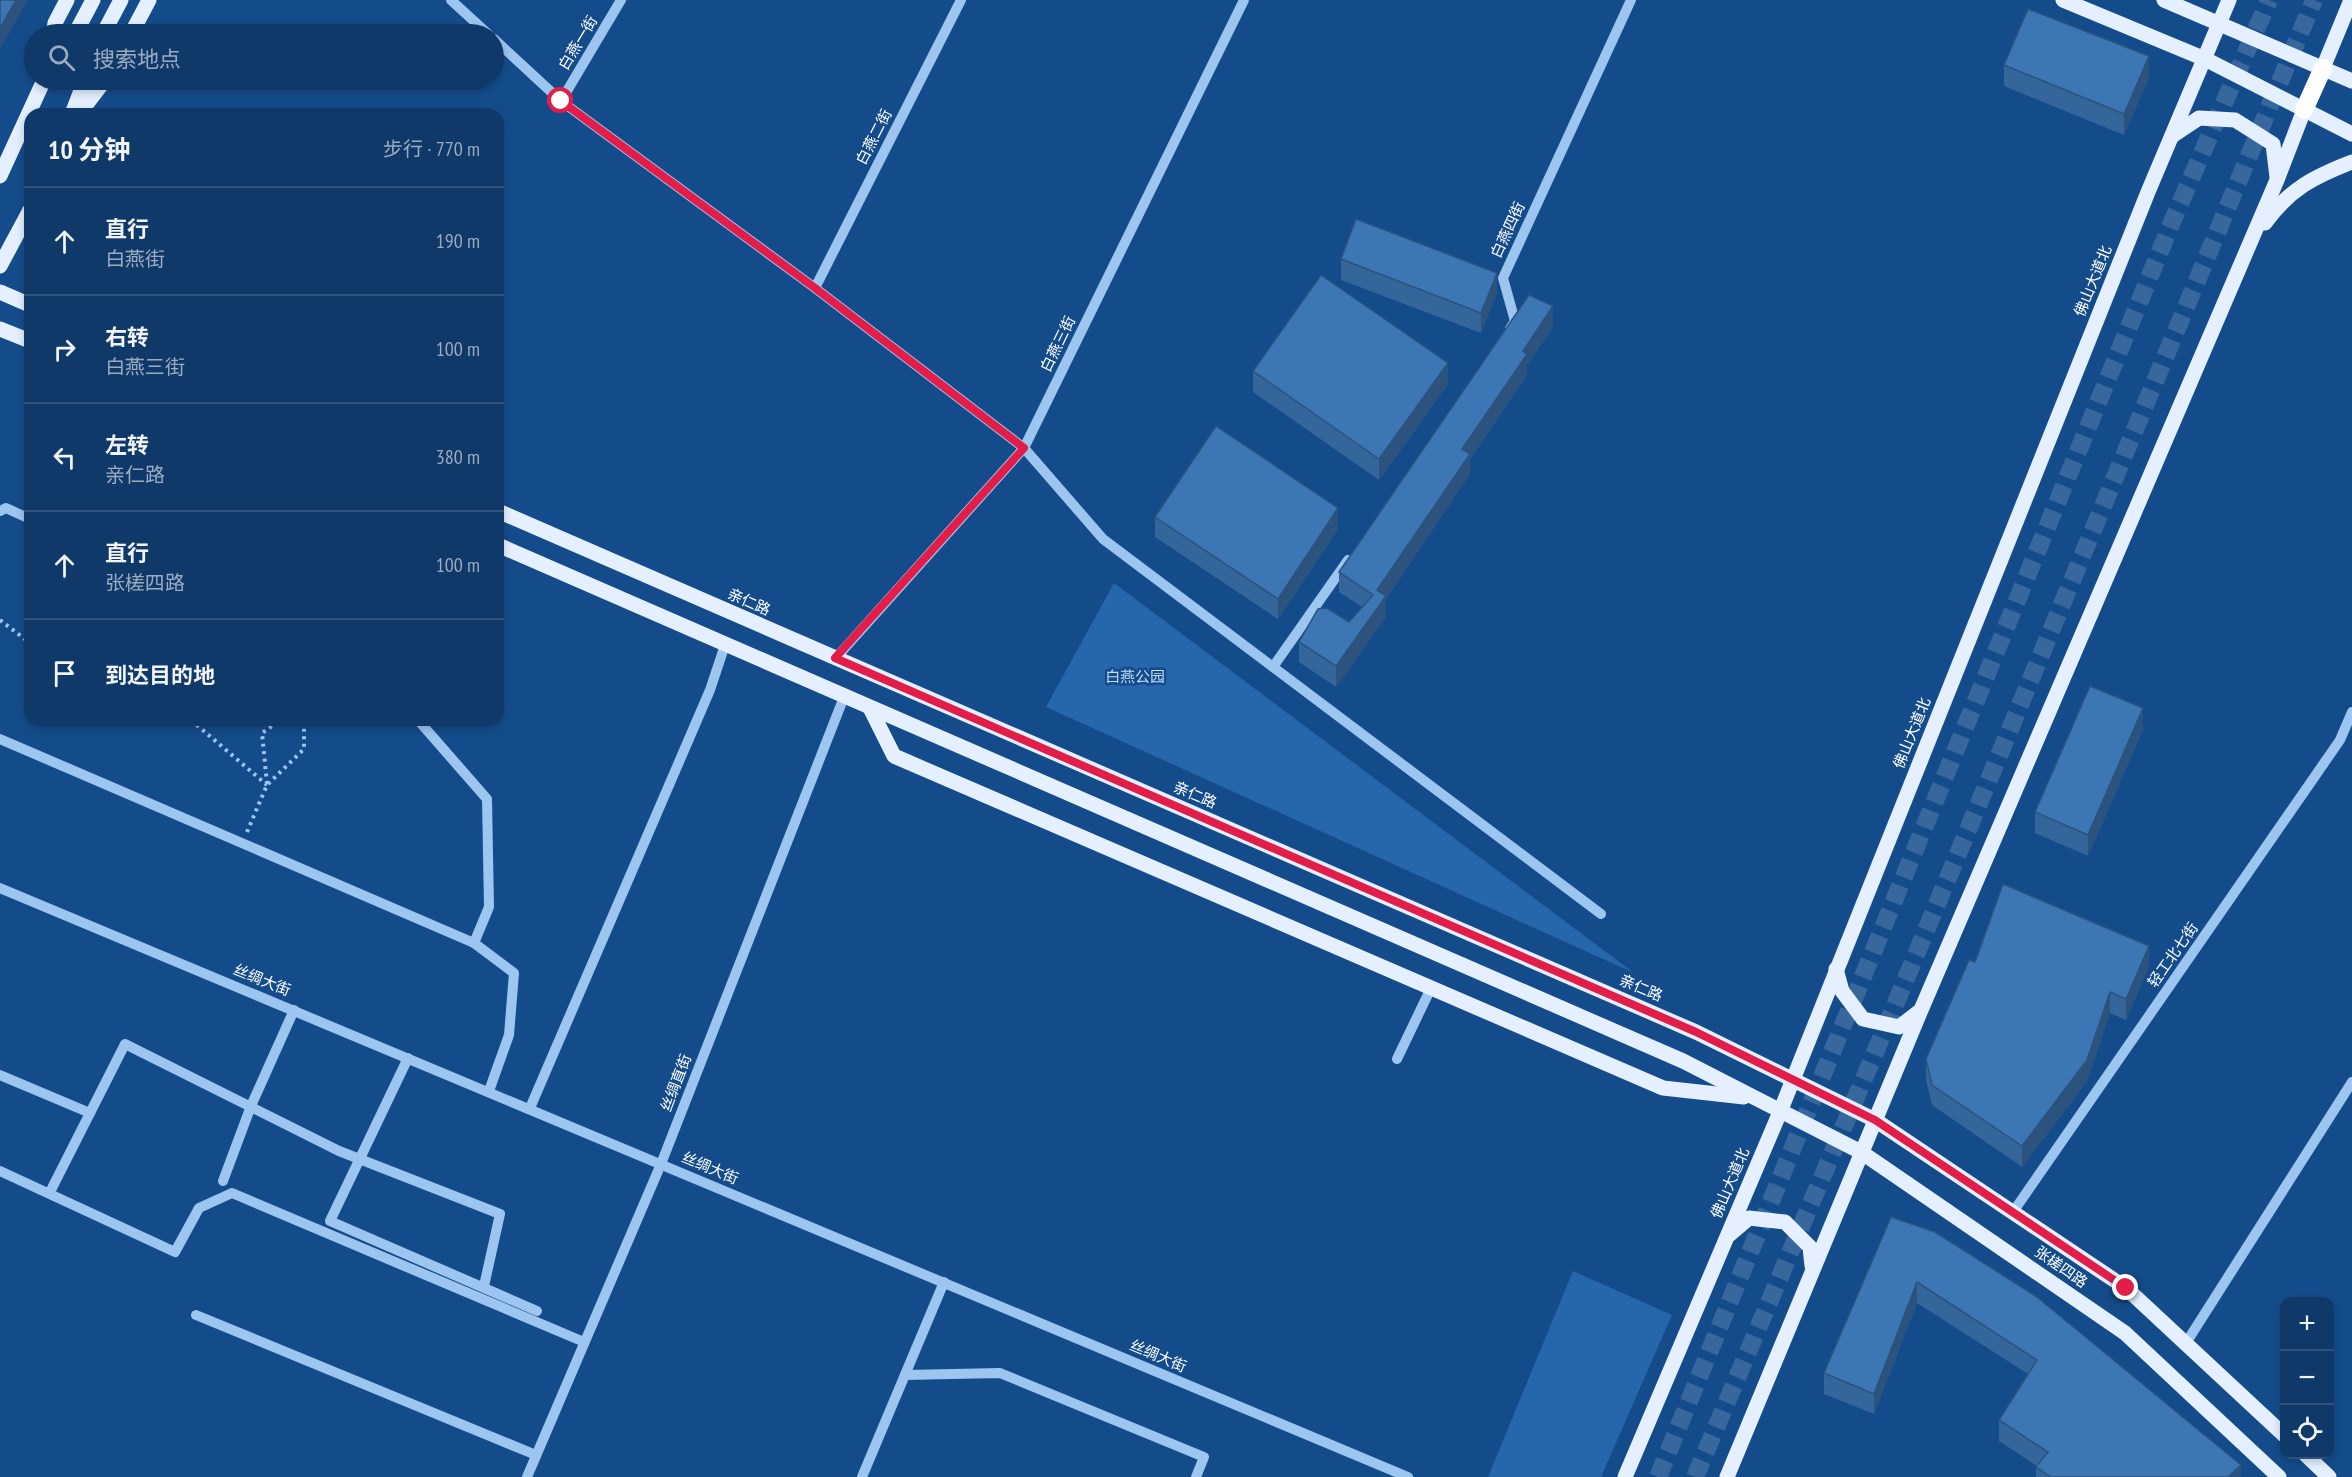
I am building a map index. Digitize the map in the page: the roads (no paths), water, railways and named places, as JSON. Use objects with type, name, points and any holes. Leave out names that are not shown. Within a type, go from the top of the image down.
[{"type":"highway","points":[[2304,110],[2323,68]]},
{"type":"main road","points":[[55,24],[67,0]]},
{"type":"main road","points":[[80,24],[93,0]]},
{"type":"main road","points":[[108,24],[121,0]]},
{"type":"main road","points":[[137,24],[149,0]]},
{"type":"main road","points":[[2062,0],[2205,59],[2352,134]]},
{"type":"main road","points":[[2164,0],[2352,81]]},
{"type":"main road","name":"佛山大道北","points":[[1625,1477],[1780,1112],[2172,136],[2229,0]]},
{"type":"main road","points":[[2323,68],[2351,0]]},
{"type":"main road","points":[[31,108],[39,90]]},
{"type":"main road","points":[[74,108],[81,90]]},
{"type":"main road","points":[[84,108],[97,90]]},
{"type":"main road","points":[[1726,1477],[1921,1010],[2277,180],[2304,110]]},
{"type":"main road","points":[[2172,136],[2199,118],[2235,120],[2272,144],[2277,180]]},
{"type":"main road","points":[[0,176],[24,124]]},
{"type":"main road","points":[[2249,245],[2282,200],[2319,175],[2352,162]]},
{"type":"main road","points":[[0,266],[24,221]]},
{"type":"main road","points":[[0,292],[24,302]]},
{"type":"main road","points":[[0,329],[24,339]]},
{"type":"main road","name":"亲仁路","points":[[504,514],[1696,1032],[1875,1120]]},
{"type":"main road","points":[[504,548],[1683,1061],[1861,1152]]},
{"type":"main road","points":[[870,708],[894,756],[1663,1088],[1753,1098]]},
{"type":"main road","points":[[1836,969],[1842,991],[1863,1018],[1899,1026],[1921,1010]]},
{"type":"main road","name":"张槎四路","points":[[1875,1120],[2126,1288],[2280,1432]]},
{"type":"main road","name":"张槎四路","points":[[1861,1152],[2125,1333],[2279,1477]]},
{"type":"main road","points":[[1726,1237],[1749,1218],[1785,1222],[1810,1246],[1812,1269]]},
{"type":"main road","points":[[2309,1459],[2329,1477]]},
{"type":"street","points":[[451,0],[477,24]]},
{"type":"street","name":"白燕一街","points":[[561,101],[621,0]]},
{"type":"street","name":"白燕二街","points":[[815,288],[961,0]]},
{"type":"street","name":"白燕三街","points":[[835,658],[1024,448],[1244,0]]},
{"type":"street","name":"白燕四街","points":[[1501,341],[1515,321],[1503,278],[1631,0]]},
{"type":"street","points":[[504,48],[561,101],[815,288],[1024,448],[1103,539],[1601,914]]},
{"type":"street","points":[[0,511],[6,508],[24,516]]},
{"type":"street","points":[[1273,667],[1353,552]]},
{"type":"street","points":[[530,1108],[710,690],[725,645]]},
{"type":"street","name":"丝绸直街","points":[[527,1477],[661,1164],[844,697]]},
{"type":"street","name":"轻工北七街","points":[[2013,1212],[2340,741],[2352,712]]},
{"type":"street","points":[[423,726],[487,799],[489,907],[474,943]]},
{"type":"street","points":[[0,739],[474,943],[514,973],[509,1035],[489,1091]]},
{"type":"street","name":"丝绸大街","points":[[0,888],[1408,1477]]},
{"type":"street","points":[[1397,1059],[1431,988]]},
{"type":"street","points":[[223,1181],[251,1106],[294,1010]]},
{"type":"street","points":[[50,1192],[125,1044],[359,1158],[500,1214],[484,1286]]},
{"type":"street","points":[[408,1058],[330,1221],[537,1311]]},
{"type":"street","points":[[0,1075],[90,1113]]},
{"type":"street","points":[[2186,1343],[2352,1082]]},
{"type":"street","points":[[0,1171],[50,1192],[176,1252],[199,1208],[232,1192],[584,1342]]},
{"type":"street","points":[[862,1477],[944,1282]]},
{"type":"street","points":[[195,1315],[536,1455]]},
{"type":"street","points":[[905,1375],[1000,1373],[1204,1457],[1196,1477]]},
{"type":"tunnel","points":[[1658,1477],[2172,222],[2269,0]]},
{"type":"tunnel","points":[[1695,1477],[1882,1036],[2314,0]]},
{"type":"park label","name":"白燕公园","points":[[1135,677]]}]
